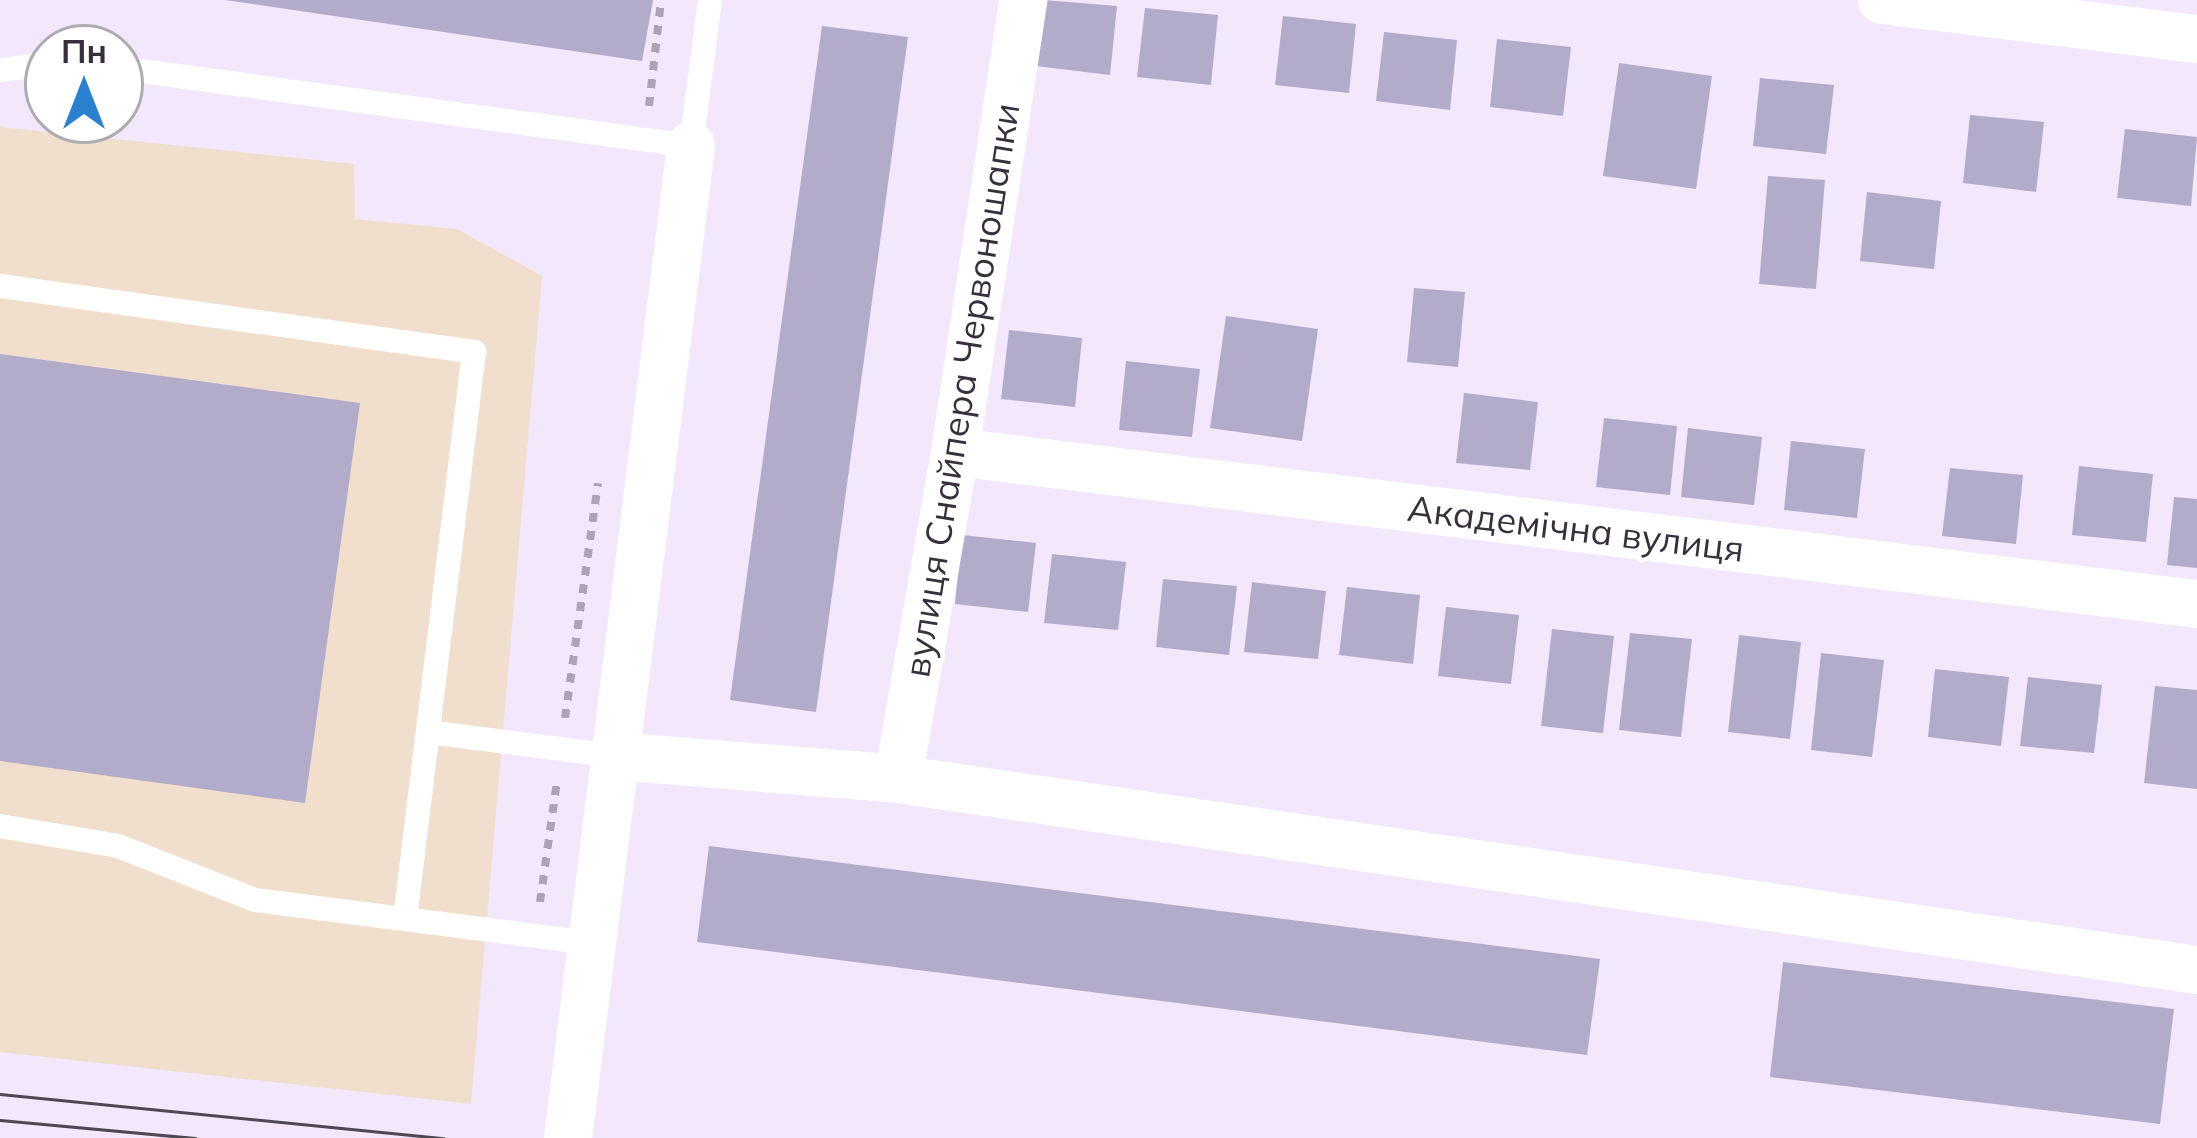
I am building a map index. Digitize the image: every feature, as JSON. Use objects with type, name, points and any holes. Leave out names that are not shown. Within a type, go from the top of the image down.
[{"type":"street","name":"вулиця Снайпера Червоношапки","points":[[898,779],[955,452],[1023,0]]},
{"type":"street","points":[[1882,0],[2197,39]]},
{"type":"street","points":[[568,1138],[691,146]]},
{"type":"street","name":"Академічна вулиця","points":[[955,452],[2197,604]]},
{"type":"street","points":[[615,756],[898,779],[2197,970]]},
{"type":"lane","points":[[144,71],[691,146],[710,0]]},
{"type":"lane","points":[[0,286],[474,352],[405,920]]},
{"type":"lane","points":[[428,732],[615,756]]},
{"type":"lane","points":[[0,826],[118,846],[255,900],[590,943]]},
{"type":"shaded area","points":[[0,127],[24,130],[24,144],[144,142],[354,164],[355,219],[457,229],[542,276],[471,1104],[0,1052]]},
{"type":"building","points":[[225,0],[653,0],[642,61]]},
{"type":"building","points":[[1044,0],[1117,6],[1110,75],[1036,66]]},
{"type":"building","points":[[1145,8],[1218,15],[1211,85],[1137,77]]},
{"type":"building","points":[[1283,16],[1356,24],[1349,93],[1275,85]]},
{"type":"building","points":[[822,26],[908,37],[816,712],[730,700]]},
{"type":"building","points":[[1384,32],[1457,40],[1450,110],[1376,101]]},
{"type":"building","points":[[1497,39],[1571,47],[1563,116],[1490,107]]},
{"type":"building","points":[[1619,63],[1712,76],[1696,189],[1603,176]]},
{"type":"building","points":[[1760,78],[1834,85],[1826,154],[1753,146]]},
{"type":"building","points":[[1970,115],[2044,122],[2036,192],[1963,183]]},
{"type":"building","points":[[2125,129],[2197,137],[2191,206],[2117,198]]},
{"type":"building","points":[[1768,176],[1825,180],[1816,289],[1759,284]]},
{"type":"building","points":[[1867,192],[1941,201],[1934,269],[1860,261]]},
{"type":"building","points":[[1414,288],[1465,292],[1458,367],[1407,362]]},
{"type":"building","points":[[1226,316],[1318,329],[1302,441],[1210,428]]},
{"type":"building","points":[[1009,330],[1082,338],[1075,407],[1001,399]]},
{"type":"building","points":[[0,354],[360,403],[305,803],[0,761]]},
{"type":"building","points":[[1126,361],[1200,369],[1192,437],[1119,430]]},
{"type":"building","points":[[1464,393],[1538,402],[1530,470],[1456,463]]},
{"type":"building","points":[[1604,418],[1677,426],[1670,495],[1596,487]]},
{"type":"building","points":[[1688,428],[1762,437],[1754,505],[1681,497]]},
{"type":"building","points":[[1791,441],[1865,449],[1857,518],[1784,510]]},
{"type":"building","points":[[2079,466],[2153,474],[2146,542],[2072,535]]},
{"type":"building","points":[[1950,468],[2023,475],[2016,544],[1942,536]]},
{"type":"building","points":[[2174,497],[2197,499],[2197,568],[2167,565]]},
{"type":"building","points":[[962,535],[1036,543],[1028,612],[955,604]]},
{"type":"building","points":[[1052,554],[1126,562],[1118,630],[1044,623]]},
{"type":"building","points":[[1163,579],[1237,586],[1229,655],[1156,647]]},
{"type":"building","points":[[1252,582],[1326,591],[1318,659],[1244,652]]},
{"type":"building","points":[[1347,587],[1420,595],[1413,664],[1339,655]]},
{"type":"building","points":[[1446,607],[1519,615],[1511,684],[1438,676]]},
{"type":"building","points":[[1552,629],[1614,636],[1603,733],[1541,726]]},
{"type":"building","points":[[1630,633],[1692,639],[1681,737],[1619,730]]},
{"type":"building","points":[[1739,635],[1801,642],[1790,739],[1728,732]]},
{"type":"building","points":[[1821,653],[1884,660],[1872,757],[1811,750]]},
{"type":"building","points":[[1935,669],[2009,677],[2001,746],[1928,737]]},
{"type":"building","points":[[2028,677],[2102,685],[2094,753],[2020,746]]},
{"type":"building","points":[[2155,686],[2197,690],[2197,789],[2144,783]]},
{"type":"building","points":[[709,846],[1600,959],[1587,1055],[697,942]]},
{"type":"building","points":[[1783,962],[2174,1009],[2160,1124],[1770,1077]]},
{"type":"tram line","points":[[0,1094],[444,1138]]},
{"type":"tram line","points":[[0,1120],[195,1138]]}]
